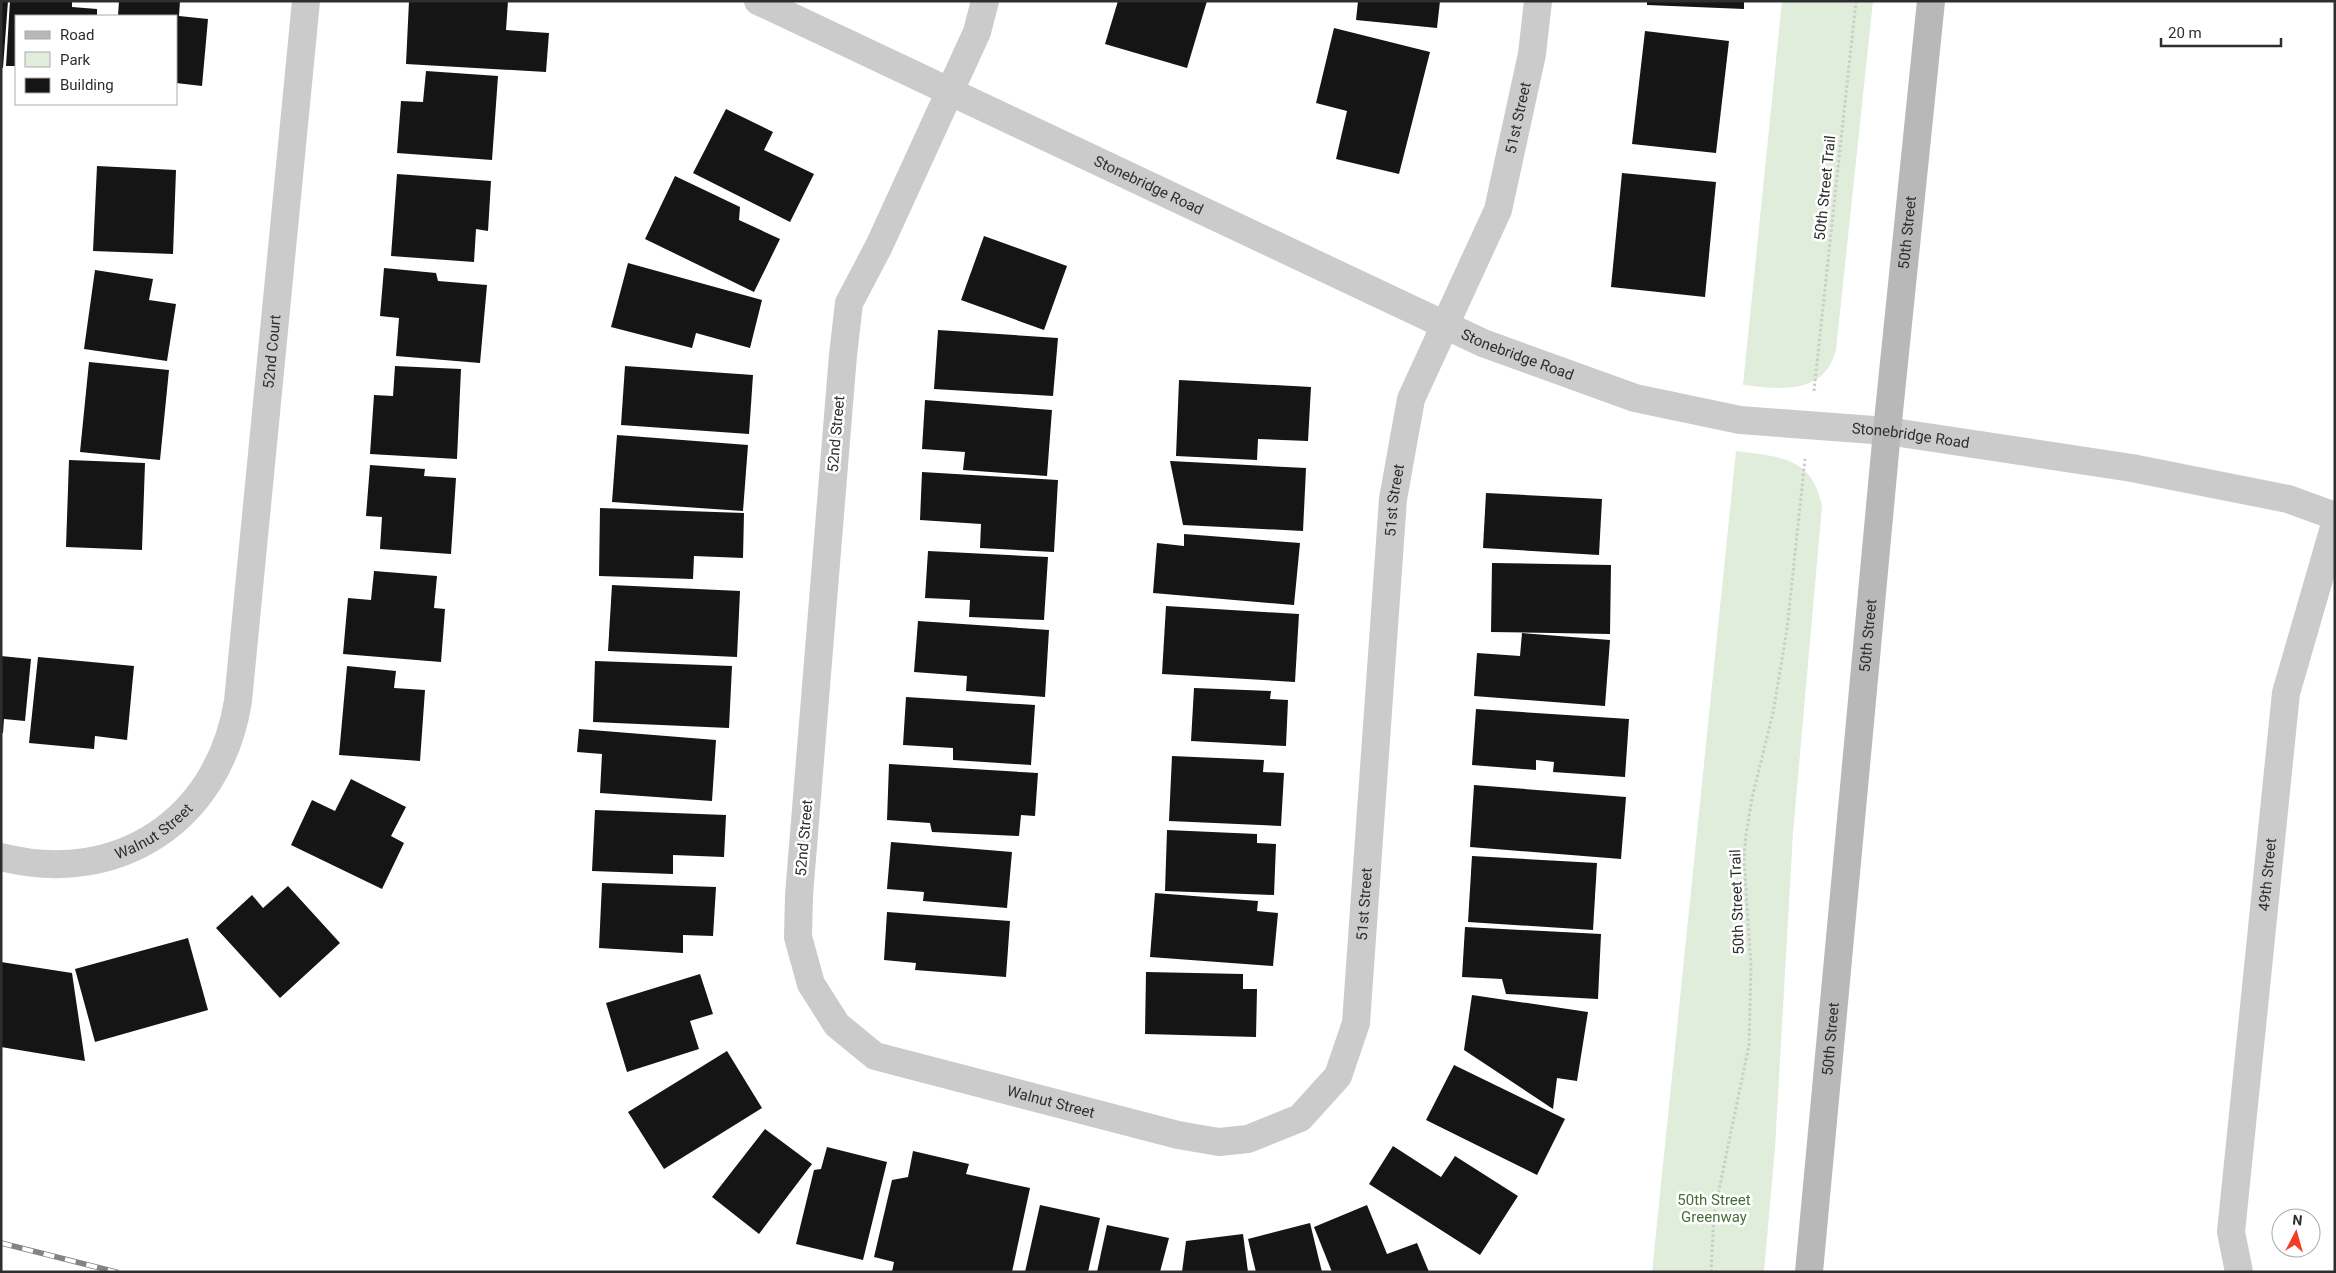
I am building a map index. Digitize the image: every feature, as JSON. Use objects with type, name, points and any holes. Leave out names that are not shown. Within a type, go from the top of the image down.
[{"type":"main road","name":"50th Street","points":[[1809,1272],[1887,431],[1931,1]]},
{"type":"street","name":"52nd Court","points":[[238,701],[306,1]]},
{"type":"street","name":"Stonebridge Road","points":[[758,1],[1501,351],[1635,398],[1740,420],[1887,431],[2132,468],[2288,499],[2335,516]]},
{"type":"street","name":"52nd Street","points":[[799,895],[843,355],[849,303],[879,246],[977,32],[984,1]]},
{"type":"street","name":"51st Street","points":[[1356,1023],[1393,499],[1411,399],[1498,210],[1532,54],[1538,1]]},
{"type":"street","name":"49th Street","points":[[2239,1272],[2231,1232],[2286,693],[2335,524]]},
{"type":"street","name":"Walnut Street","points":[[1,857],[49,866],[91,862],[131,850],[169,827],[198,797],[221,762],[238,701]]},
{"type":"street","name":"Walnut Street","points":[[799,895],[798,936],[811,984],[838,1025],[875,1056],[1178,1135],[1219,1142],[1248,1140],[1300,1118],[1338,1076],[1356,1023]]},
{"type":"path","name":"50th Street Trail","points":[[1816,378],[1856,1]]},
{"type":"path","name":"50th Street Trail","points":[[1711,1272],[1714,1214],[1749,1045],[1751,966],[1744,859],[1746,834],[1752,798],[1772,713],[1787,629],[1804,472]]},
{"type":"green space","points":[[1782,1],[1873,1],[1836,350],[1830,365],[1822,375],[1811,382],[1786,388],[1771,388],[1743,385]]},
{"type":"green space","name":"50th Street Greenway","points":[[1736,451],[1779,458],[1802,468],[1810,477],[1817,490],[1822,506],[1793,833],[1775,1148],[1764,1272],[1652,1272]]},
{"type":"building","points":[[1,1],[8,1],[3,68],[1,67]]},
{"type":"building","points":[[10,1],[72,1],[72,7],[97,9],[97,15],[15,15],[15,66],[6,66]]},
{"type":"building","points":[[119,1],[180,1],[179,16],[208,19],[202,86],[178,83],[178,15],[118,15]]},
{"type":"building","points":[[409,1],[508,1],[506,30],[549,33],[546,72],[406,64]]},
{"type":"building","points":[[1118,1],[1207,1],[1187,68],[1105,44]]},
{"type":"building","points":[[1358,1],[1440,1],[1437,28],[1356,20]]},
{"type":"building","points":[[1647,1],[1744,1],[1744,9],[1647,5]]},
{"type":"building","points":[[1334,28],[1430,52],[1399,174],[1336,159],[1347,111],[1316,103]]},
{"type":"building","points":[[1645,31],[1729,41],[1716,153],[1632,144]]},
{"type":"building","points":[[426,71],[498,76],[492,160],[397,153],[401,101],[423,102]]},
{"type":"building","points":[[726,109],[773,132],[764,150],[814,174],[790,222],[693,173]]},
{"type":"building","points":[[97,166],[176,170],[173,254],[93,251]]},
{"type":"building","points":[[1622,173],[1716,182],[1705,297],[1611,287]]},
{"type":"building","points":[[397,174],[491,181],[488,231],[476,229],[474,262],[391,256]]},
{"type":"building","points":[[675,176],[740,207],[739,220],[780,239],[754,292],[645,239]]},
{"type":"building","points":[[984,236],[1067,266],[1044,330],[961,300]]},
{"type":"building","points":[[628,263],[762,300],[750,348],[696,333],[692,348],[611,327]]},
{"type":"building","points":[[384,268],[436,273],[438,281],[487,285],[480,363],[396,356],[399,318],[380,316]]},
{"type":"building","points":[[95,270],[153,279],[149,300],[176,304],[167,361],[84,349]]},
{"type":"building","points":[[938,330],[1058,338],[1053,396],[934,389]]},
{"type":"building","points":[[89,362],[169,370],[160,460],[80,452]]},
{"type":"building","points":[[395,366],[461,369],[457,459],[370,454],[374,395],[393,396]]},
{"type":"building","points":[[625,366],[753,375],[749,434],[621,425]]},
{"type":"building","points":[[1179,380],[1311,387],[1308,441],[1258,439],[1257,460],[1176,456]]},
{"type":"building","points":[[925,400],[1052,410],[1047,476],[963,470],[965,452],[922,449]]},
{"type":"building","points":[[617,435],[748,445],[743,511],[612,502]]},
{"type":"building","points":[[69,460],[145,463],[142,550],[66,547]]},
{"type":"building","points":[[1170,461],[1306,468],[1303,531],[1183,525]]},
{"type":"building","points":[[370,465],[425,469],[424,476],[456,478],[451,554],[380,549],[382,517],[366,516]]},
{"type":"building","points":[[922,472],[1058,480],[1054,552],[980,548],[981,524],[920,520]]},
{"type":"building","points":[[1486,493],[1602,499],[1599,555],[1483,548]]},
{"type":"building","points":[[600,508],[744,513],[743,558],[694,556],[693,579],[599,576]]},
{"type":"building","points":[[1184,534],[1300,543],[1294,605],[1153,593],[1157,543],[1184,546]]},
{"type":"building","points":[[928,551],[1048,557],[1044,620],[969,617],[970,600],[925,598]]},
{"type":"building","points":[[1492,563],[1611,565],[1610,634],[1491,632]]},
{"type":"building","points":[[374,571],[437,576],[434,608],[445,609],[441,662],[343,654],[348,598],[371,600]]},
{"type":"building","points":[[612,585],[740,591],[737,657],[608,651]]},
{"type":"building","points":[[1166,606],[1299,614],[1295,682],[1162,674]]},
{"type":"building","points":[[918,621],[1049,630],[1045,697],[966,691],[967,676],[914,672]]},
{"type":"building","points":[[1522,633],[1610,640],[1605,706],[1474,696],[1477,653],[1520,656]]},
{"type":"building","points":[[1,656],[31,659],[25,721],[4,719],[3,733],[1,733]]},
{"type":"building","points":[[38,657],[134,666],[127,740],[95,736],[94,749],[29,743]]},
{"type":"building","points":[[595,661],[732,666],[729,728],[593,722]]},
{"type":"building","points":[[347,666],[396,671],[394,688],[425,690],[420,761],[339,755]]},
{"type":"building","points":[[1194,688],[1271,691],[1270,699],[1288,700],[1286,746],[1191,741]]},
{"type":"building","points":[[906,697],[1035,705],[1031,765],[953,760],[953,748],[903,745]]},
{"type":"building","points":[[1476,709],[1629,719],[1625,777],[1553,772],[1554,762],[1536,760],[1536,770],[1472,765]]},
{"type":"building","points":[[579,729],[716,740],[712,801],[600,793],[602,754],[577,752]]},
{"type":"building","points":[[1172,756],[1264,760],[1263,772],[1284,773],[1281,826],[1169,821]]},
{"type":"building","points":[[889,764],[1038,773],[1035,816],[1021,815],[1019,836],[932,832],[930,823],[887,820]]},
{"type":"building","points":[[351,779],[406,807],[391,836],[404,843],[382,889],[291,845],[312,800],[335,811]]},
{"type":"building","points":[[1474,785],[1626,797],[1621,859],[1470,847]]},
{"type":"building","points":[[595,810],[726,815],[724,857],[673,855],[673,874],[592,871]]},
{"type":"building","points":[[1167,830],[1257,834],[1257,843],[1276,844],[1274,895],[1165,891]]},
{"type":"building","points":[[891,842],[1012,852],[1007,908],[923,901],[924,892],[887,889]]},
{"type":"building","points":[[1472,856],[1597,863],[1593,930],[1468,922]]},
{"type":"building","points":[[602,883],[716,887],[713,936],[683,935],[683,953],[599,948]]},
{"type":"building","points":[[288,886],[340,943],[280,998],[216,928],[252,895],[263,908]]},
{"type":"building","points":[[1155,893],[1258,901],[1257,911],[1278,913],[1273,966],[1150,957]]},
{"type":"building","points":[[887,912],[1010,921],[1006,977],[915,970],[916,963],[884,960]]},
{"type":"building","points":[[1465,927],[1601,934],[1598,999],[1506,994],[1502,979],[1462,977]]},
{"type":"building","points":[[188,938],[208,1010],[95,1042],[75,969]]},
{"type":"building","points":[[1,962],[72,973],[85,1061],[1,1047]]},
{"type":"building","points":[[1146,972],[1243,974],[1243,989],[1257,989],[1256,1037],[1145,1034]]},
{"type":"building","points":[[700,974],[713,1014],[690,1021],[699,1049],[627,1072],[606,1003]]},
{"type":"building","points":[[1472,995],[1588,1012],[1577,1081],[1557,1078],[1553,1109],[1464,1050]]},
{"type":"building","points":[[727,1051],[762,1108],[664,1169],[628,1112]]},
{"type":"building","points":[[1454,1065],[1565,1119],[1537,1175],[1426,1120]]},
{"type":"building","points":[[765,1129],[812,1164],[759,1234],[712,1197]]},
{"type":"building","points":[[1393,1146],[1441,1177],[1455,1156],[1518,1196],[1480,1255],[1369,1184]]},
{"type":"building","points":[[827,1147],[887,1162],[863,1260],[796,1244],[814,1170],[821,1169]]},
{"type":"building","points":[[913,1151],[969,1164],[966,1174],[1030,1188],[1012,1272],[892,1272],[894,1262],[874,1257],[892,1180],[908,1177]]},
{"type":"building","points":[[1040,1205],[1100,1218],[1088,1272],[1025,1272]]},
{"type":"building","points":[[1367,1205],[1387,1254],[1417,1243],[1429,1272],[1332,1272],[1314,1227]]},
{"type":"building","points":[[1310,1223],[1322,1272],[1256,1272],[1248,1239]]},
{"type":"building","points":[[1107,1225],[1169,1238],[1160,1272],[1097,1272]]},
{"type":"building","points":[[1243,1234],[1248,1272],[1182,1272],[1186,1241]]},
{"type":"railway","points":[[1,1243],[116,1272]]}]
